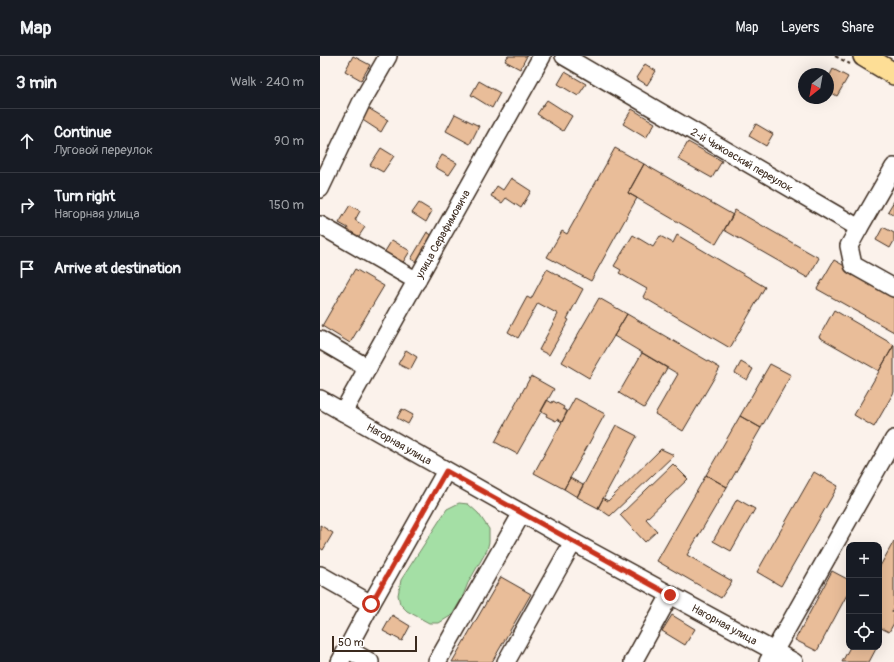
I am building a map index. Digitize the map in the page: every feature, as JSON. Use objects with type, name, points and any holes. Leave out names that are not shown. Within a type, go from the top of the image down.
[{"type":"main road","points":[[864,56],[894,74]]},
{"type":"street","points":[[320,189],[361,103],[388,56]]},
{"type":"street","name":"улица Серафимовича","points":[[343,412],[542,56]]},
{"type":"street","name":"2-й Чижовский переулок","points":[[564,56],[859,228]]},
{"type":"street","points":[[894,167],[849,246],[853,265],[894,288]]},
{"type":"street","points":[[320,225],[417,281]]},
{"type":"street","points":[[320,340],[368,368]]},
{"type":"street","name":"Нагорная улица","points":[[320,399],[446,471],[670,595],[771,657],[794,662]]},
{"type":"street","points":[[771,657],[894,439]]},
{"type":"street","points":[[370,662],[344,655],[446,471]]},
{"type":"street","points":[[437,662],[522,513]]},
{"type":"street","points":[[506,662],[573,542]]},
{"type":"street","points":[[320,575],[371,604]]},
{"type":"street","points":[[633,662],[670,595]]},
{"type":"green space","points":[[459,503],[468,504],[478,513],[489,529],[489,542],[487,550],[452,615],[439,623],[429,623],[407,611],[400,604],[398,595],[401,580],[447,509]]},
{"type":"building","points":[[353,56],[370,65],[361,80],[345,71]]},
{"type":"building","points":[[508,56],[527,56],[520,69],[505,61]]},
{"type":"building","points":[[645,64],[656,71],[647,85],[636,78]]},
{"type":"building","points":[[834,70],[848,77],[837,96],[834,94]]},
{"type":"building","points":[[565,72],[586,84],[578,96],[558,84]]},
{"type":"building","points":[[479,81],[500,93],[492,108],[471,95]]},
{"type":"building","points":[[547,100],[572,116],[563,131],[537,114]]},
{"type":"building","points":[[368,108],[388,120],[381,132],[361,119]]},
{"type":"building","points":[[632,109],[655,123],[646,138],[623,124]]},
{"type":"building","points":[[455,114],[479,126],[470,144],[446,131]]},
{"type":"building","points":[[756,124],[773,134],[766,146],[749,136]]},
{"type":"building","points":[[688,142],[722,161],[712,178],[678,159]]},
{"type":"building","points":[[381,148],[394,156],[383,172],[370,165]]},
{"type":"building","points":[[615,148],[644,164],[628,193],[637,198],[591,281],[547,257],[562,231],[567,234]]},
{"type":"building","points":[[442,155],[457,163],[449,175],[435,167]]},
{"type":"building","points":[[644,164],[733,215],[716,244],[628,193]]},
{"type":"building","points":[[511,178],[531,191],[521,208],[506,198],[502,203],[491,196],[497,186],[503,190]]},
{"type":"building","points":[[894,201],[894,215],[888,211]]},
{"type":"building","points":[[419,203],[432,211],[426,222],[412,213]]},
{"type":"building","points":[[350,205],[360,211],[355,220],[365,227],[357,239],[346,232],[348,228],[339,223]]},
{"type":"building","points":[[735,210],[819,258],[808,278],[724,230]]},
{"type":"building","points":[[883,227],[894,233],[894,241],[890,248],[876,240]]},
{"type":"building","points":[[427,232],[436,238],[420,264],[411,259]]},
{"type":"building","points":[[633,235],[653,247],[660,236],[673,243],[677,235],[765,287],[730,348],[643,297],[647,289],[619,273],[621,270],[614,266]]},
{"type":"building","points":[[392,240],[410,251],[402,264],[384,253]]},
{"type":"building","points":[[834,260],[894,294],[894,332],[817,289]]},
{"type":"building","points":[[355,269],[384,286],[350,343],[322,326]]},
{"type":"building","points":[[547,269],[583,289],[567,319],[569,320],[549,355],[539,350],[558,314],[538,303],[518,338],[508,332],[527,297],[531,299]]},
{"type":"building","points":[[599,298],[627,314],[589,378],[562,362]]},
{"type":"building","points":[[834,310],[894,345],[879,371],[819,337]]},
{"type":"building","points":[[627,314],[720,368],[683,431],[655,414],[678,374],[614,336]]},
{"type":"building","points":[[894,345],[894,392],[874,427],[854,415]]},
{"type":"building","points":[[406,350],[417,357],[410,370],[398,364]]},
{"type":"building","points":[[642,353],[667,368],[644,408],[619,393]]},
{"type":"building","points":[[741,362],[753,369],[747,380],[735,373]]},
{"type":"building","points":[[770,364],[791,375],[761,428],[740,416]]},
{"type":"building","points":[[531,376],[554,389],[517,454],[495,442]]},
{"type":"building","points":[[575,398],[605,414],[564,489],[534,473]]},
{"type":"building","points":[[547,400],[552,403],[553,401],[564,407],[563,409],[567,411],[562,422],[546,416],[547,414],[541,411]]},
{"type":"building","points":[[402,409],[413,415],[408,424],[397,418]]},
{"type":"building","points":[[740,416],[761,428],[727,487],[706,475]]},
{"type":"building","points":[[616,425],[637,436],[598,508],[577,497]]},
{"type":"building","points":[[661,449],[674,455],[610,516],[598,508],[603,498],[608,501]]},
{"type":"building","points":[[673,464],[688,479],[646,519],[657,531],[645,542],[620,515]]},
{"type":"building","points":[[814,472],[838,486],[781,586],[757,572]]},
{"type":"building","points":[[706,475],[727,487],[687,555],[732,581],[721,598],[657,561]]},
{"type":"building","points":[[570,478],[583,485],[577,497],[564,489]]},
{"type":"building","points":[[737,499],[755,509],[731,551],[713,541]]},
{"type":"building","points":[[320,525],[333,533],[323,550],[320,548]]},
{"type":"building","points":[[894,541],[894,608],[892,612],[894,613],[894,623],[889,632],[882,628],[882,563]]},
{"type":"building","points":[[832,571],[846,578],[846,597],[817,651],[795,640]]},
{"type":"building","points":[[501,577],[531,594],[492,662],[452,662]]},
{"type":"building","points":[[392,615],[410,626],[402,641],[383,631]]},
{"type":"building","points":[[672,615],[695,629],[685,645],[662,631]]},
{"type":"building","points":[[848,650],[875,650],[869,662],[842,662]]},
{"type":"route","points":[[371,604],[446,471],[670,595]]}]
